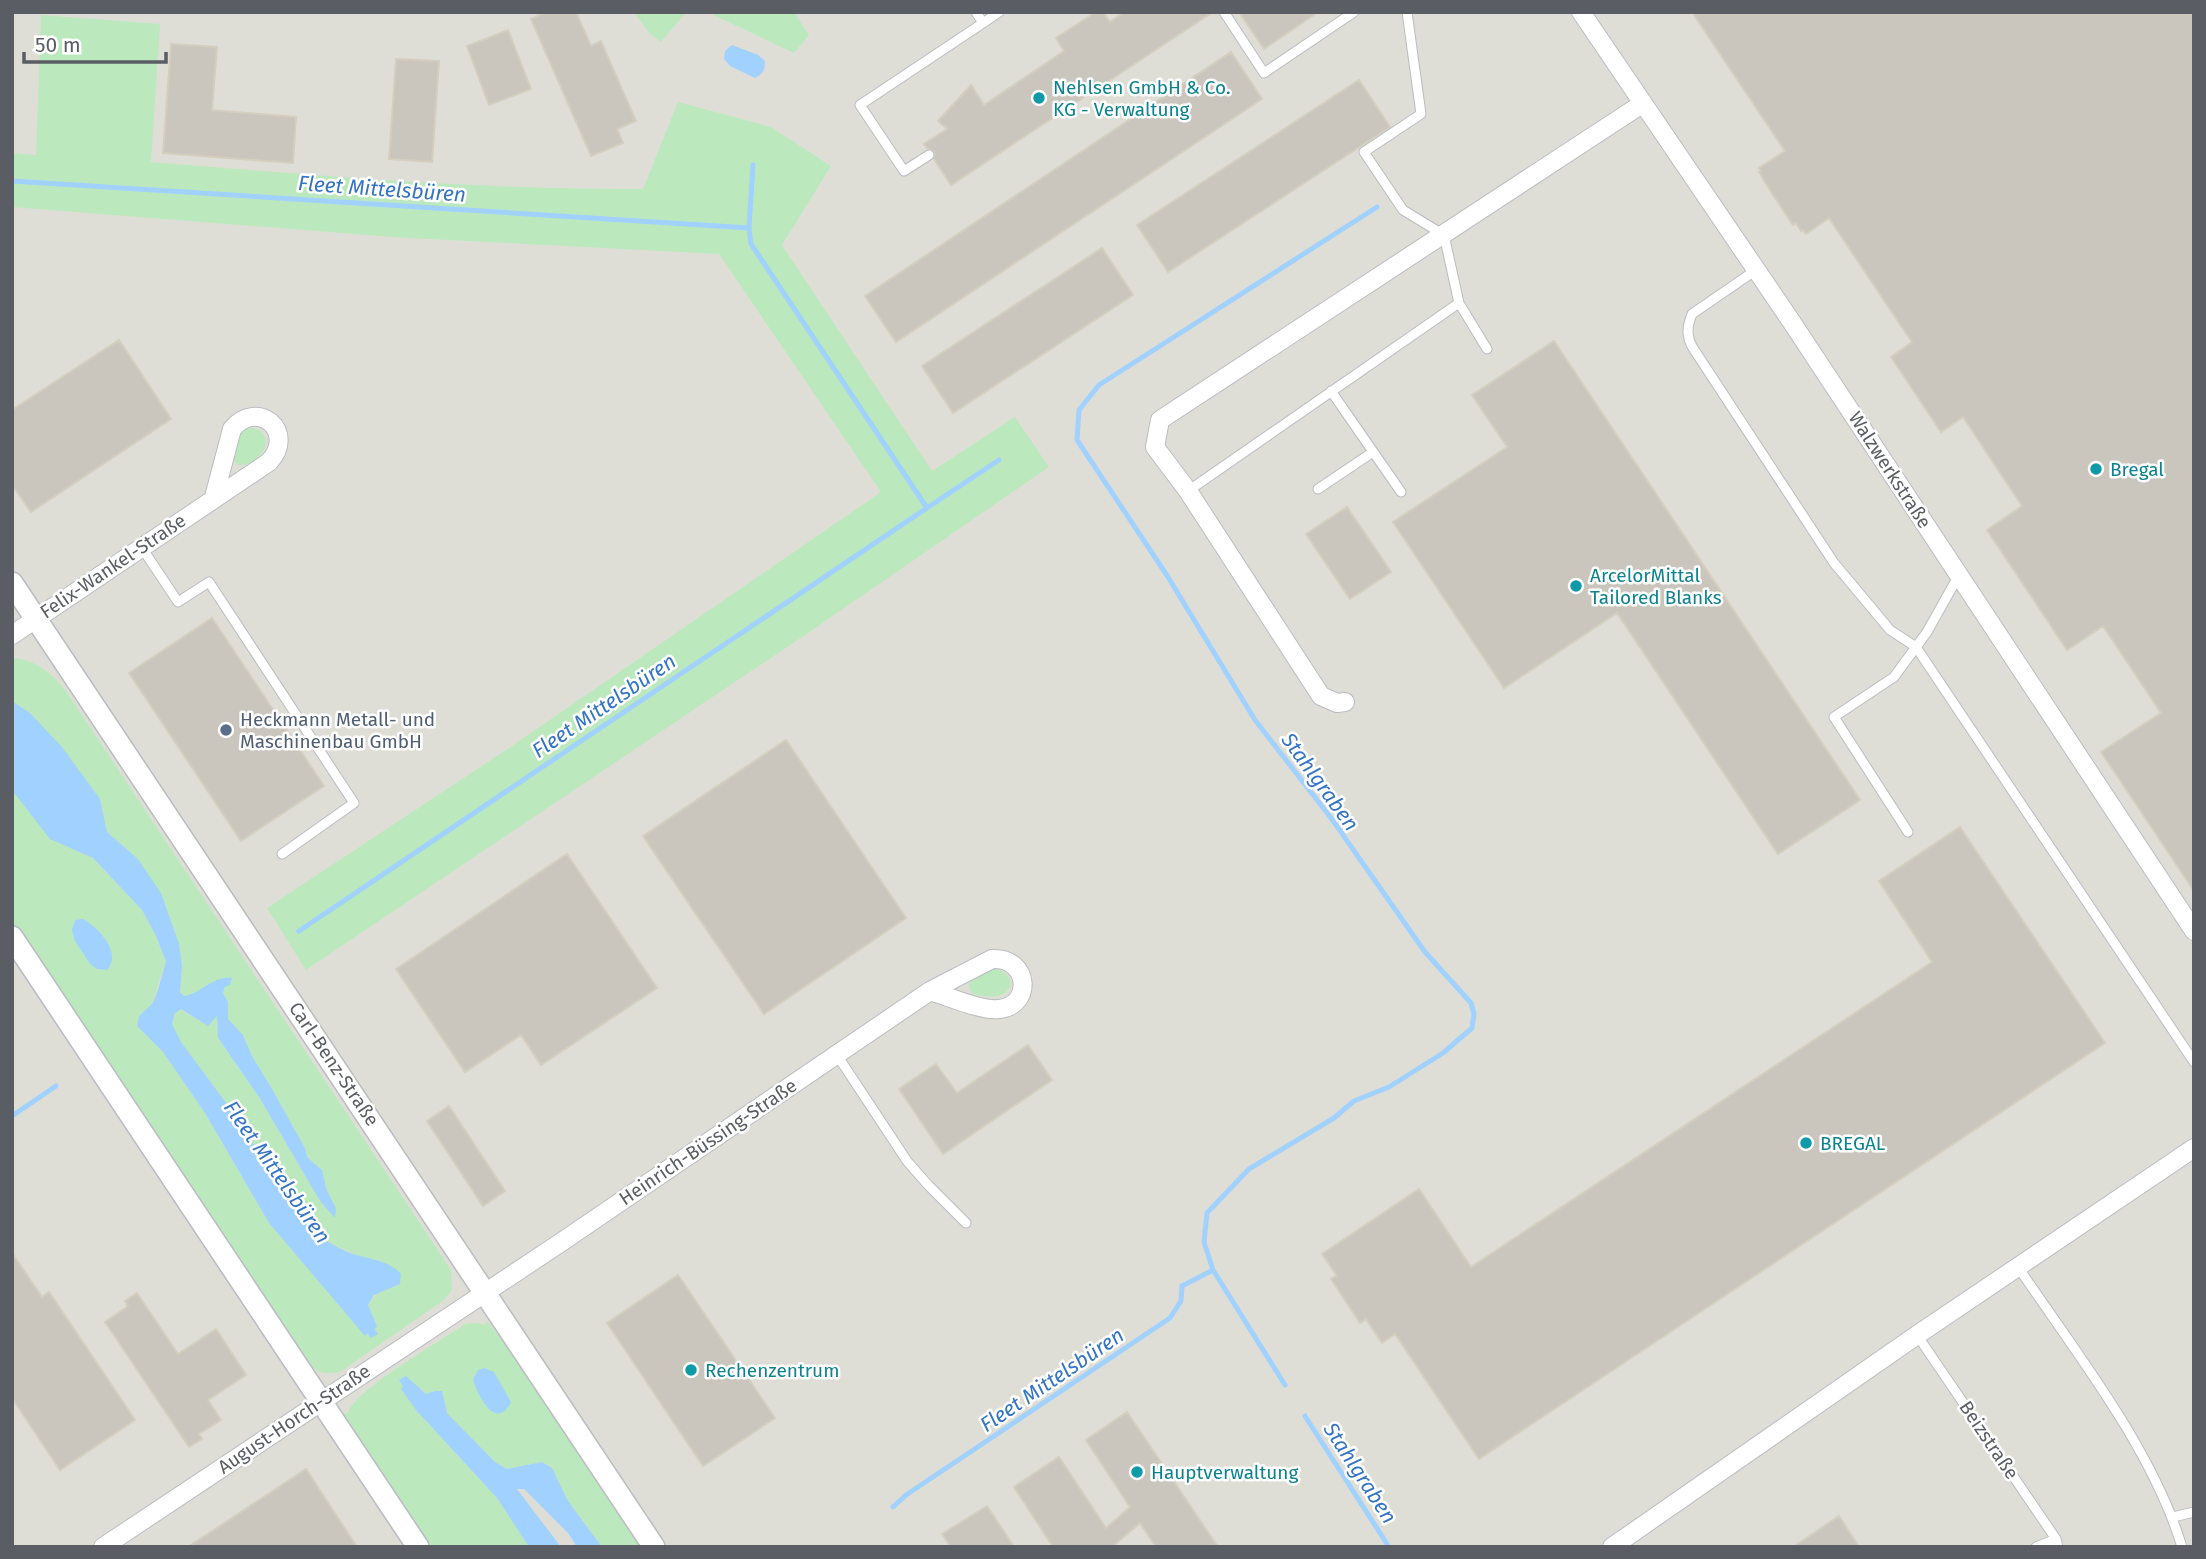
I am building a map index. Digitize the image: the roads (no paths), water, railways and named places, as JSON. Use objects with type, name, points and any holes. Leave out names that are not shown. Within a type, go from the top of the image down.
[{"type":"street","name":"Walzwerkstraße","points":[[1581,12],[1756,270],[2194,931]]},
{"type":"street","points":[[1345,702],[1337,703],[1321,696],[1188,491],[1156,447],[1160,420],[1642,104]]},
{"type":"street","name":"Felix-Wankel-Straße","points":[[12,635],[269,462],[275,456],[279,441],[274,426],[269,421],[254,416],[237,422],[232,429],[214,497]]},
{"type":"street","name":"Carl-Benz-Straße","points":[[12,583],[654,1547]]},
{"type":"street","points":[[12,937],[418,1547]]},
{"type":"street","name":"Heinrich-Büssing-Straße","points":[[486,1292],[930,991],[992,959],[1010,961],[1017,967],[1023,981],[1015,1003],[1000,1009],[983,1007],[930,991]]},
{"type":"street","points":[[1612,1547],[1917,1335],[2194,1148]]},
{"type":"street","name":"August-Horch-Straße","points":[[103,1547],[486,1292]]},
{"type":"lane","points":[[976,12],[983,23]]},
{"type":"lane","points":[[929,155],[904,171],[860,105],[999,12]]},
{"type":"lane","points":[[1224,12],[1264,73],[1354,12]]},
{"type":"lane","points":[[1406,12],[1420,114],[1364,152],[1403,210],[1444,235],[1459,303],[1487,349]]},
{"type":"lane","points":[[1756,270],[1692,314],[1688,325],[1688,339],[1834,564],[1890,630],[1916,647],[2194,1062]]},
{"type":"lane","points":[[1188,491],[1459,303]]},
{"type":"lane","points":[[1331,391],[1401,492]]},
{"type":"lane","points":[[1318,489],[1373,452]]},
{"type":"lane","points":[[142,548],[178,602],[209,582],[354,803],[282,854]]},
{"type":"lane","points":[[1908,831],[1833,717],[1894,677],[1939,613],[1959,575]]},
{"type":"lane","points":[[836,1055],[907,1161],[966,1223]]},
{"type":"lane","points":[[2018,1267],[2128,1429],[2173,1517],[2182,1547]]},
{"type":"lane","name":"Beizstraße","points":[[1917,1335],[2057,1543]]},
{"type":"lane","points":[[2173,1517],[2194,1512]]},
{"type":"lane","points":[[2036,1547],[2057,1543]]},
{"type":"water","points":[[732,45],[758,55],[765,61],[762,73],[755,78],[730,66],[724,59],[725,51]]},
{"type":"water","points":[[12,701],[30,713],[62,747],[100,799],[107,832],[138,859],[161,893],[179,944],[182,966],[180,993],[185,996],[214,981],[232,978],[223,993],[228,1002],[228,1019],[243,1035],[252,1056],[305,1148],[307,1157],[322,1170],[327,1191],[336,1208],[335,1218],[320,1201],[259,1097],[218,1038],[217,1016],[208,1026],[181,1009],[175,1013],[172,1024],[181,1042],[224,1100],[308,1226],[338,1248],[384,1263],[401,1274],[400,1284],[374,1295],[368,1305],[378,1334],[371,1338],[367,1333],[365,1336],[269,1223],[205,1113],[163,1052],[137,1026],[139,1016],[152,1004],[166,961],[142,910],[93,858],[50,839],[12,790]]},
{"type":"water","points":[[83,919],[107,941],[112,956],[107,970],[97,969],[90,964],[75,941],[72,930],[75,920]]},
{"type":"water","points":[[484,1368],[494,1372],[511,1402],[499,1413],[488,1408],[475,1386],[473,1379],[478,1370]]},
{"type":"water","points":[[406,1376],[426,1394],[442,1391],[447,1413],[495,1462],[507,1469],[542,1462],[552,1468],[568,1501],[602,1547],[577,1547],[568,1533],[524,1489],[517,1489],[561,1547],[529,1547],[497,1498],[416,1410],[401,1389],[403,1386],[399,1380]]},
{"type":"waterway","name":"Fleet Mittelsbüren","points":[[299,931],[927,508],[751,244],[749,228],[753,165]]},
{"type":"waterway","name":"Fleet Mittelsbüren","points":[[12,181],[749,228]]},
{"type":"waterway","name":"Stahlgraben","points":[[1285,1385],[1213,1270],[1204,1242],[1207,1213],[1249,1169],[1334,1118],[1354,1101],[1389,1087],[1443,1053],[1472,1028],[1474,1014],[1471,1003],[1425,952],[1331,818],[1255,720],[1168,577],[1077,440],[1079,410],[1099,385],[1377,207]]},
{"type":"waterway","name":"Fleet Mittelsbüren","points":[[927,508],[999,460]]},
{"type":"waterway","name":"Fleet Mittelsbüren","points":[[12,1116],[56,1086]]},
{"type":"waterway","name":"Fleet Mittelsbüren","points":[[893,1507],[906,1495],[1170,1318],[1181,1301],[1182,1286],[1213,1270]]},
{"type":"waterway","name":"Stahlgraben","points":[[1305,1416],[1389,1547]]},
{"type":"place","name":"Nehlsen GmbH & Co. KG - Verwaltung","points":[[1039,98]]},
{"type":"place","name":"Bregal","points":[[2096,469]]},
{"type":"place","name":"ArcelorMittal Tailored Blanks","points":[[1576,586]]},
{"type":"place","name":"Heckmann Metall- und Maschinenbau GmbH","points":[[226,730]]},
{"type":"place","name":"BREGAL","points":[[1806,1143]]},
{"type":"place","name":"Rechenzentrum","points":[[691,1370]]},
{"type":"place","name":"Hauptverwaltung","points":[[1137,1472]]}]
